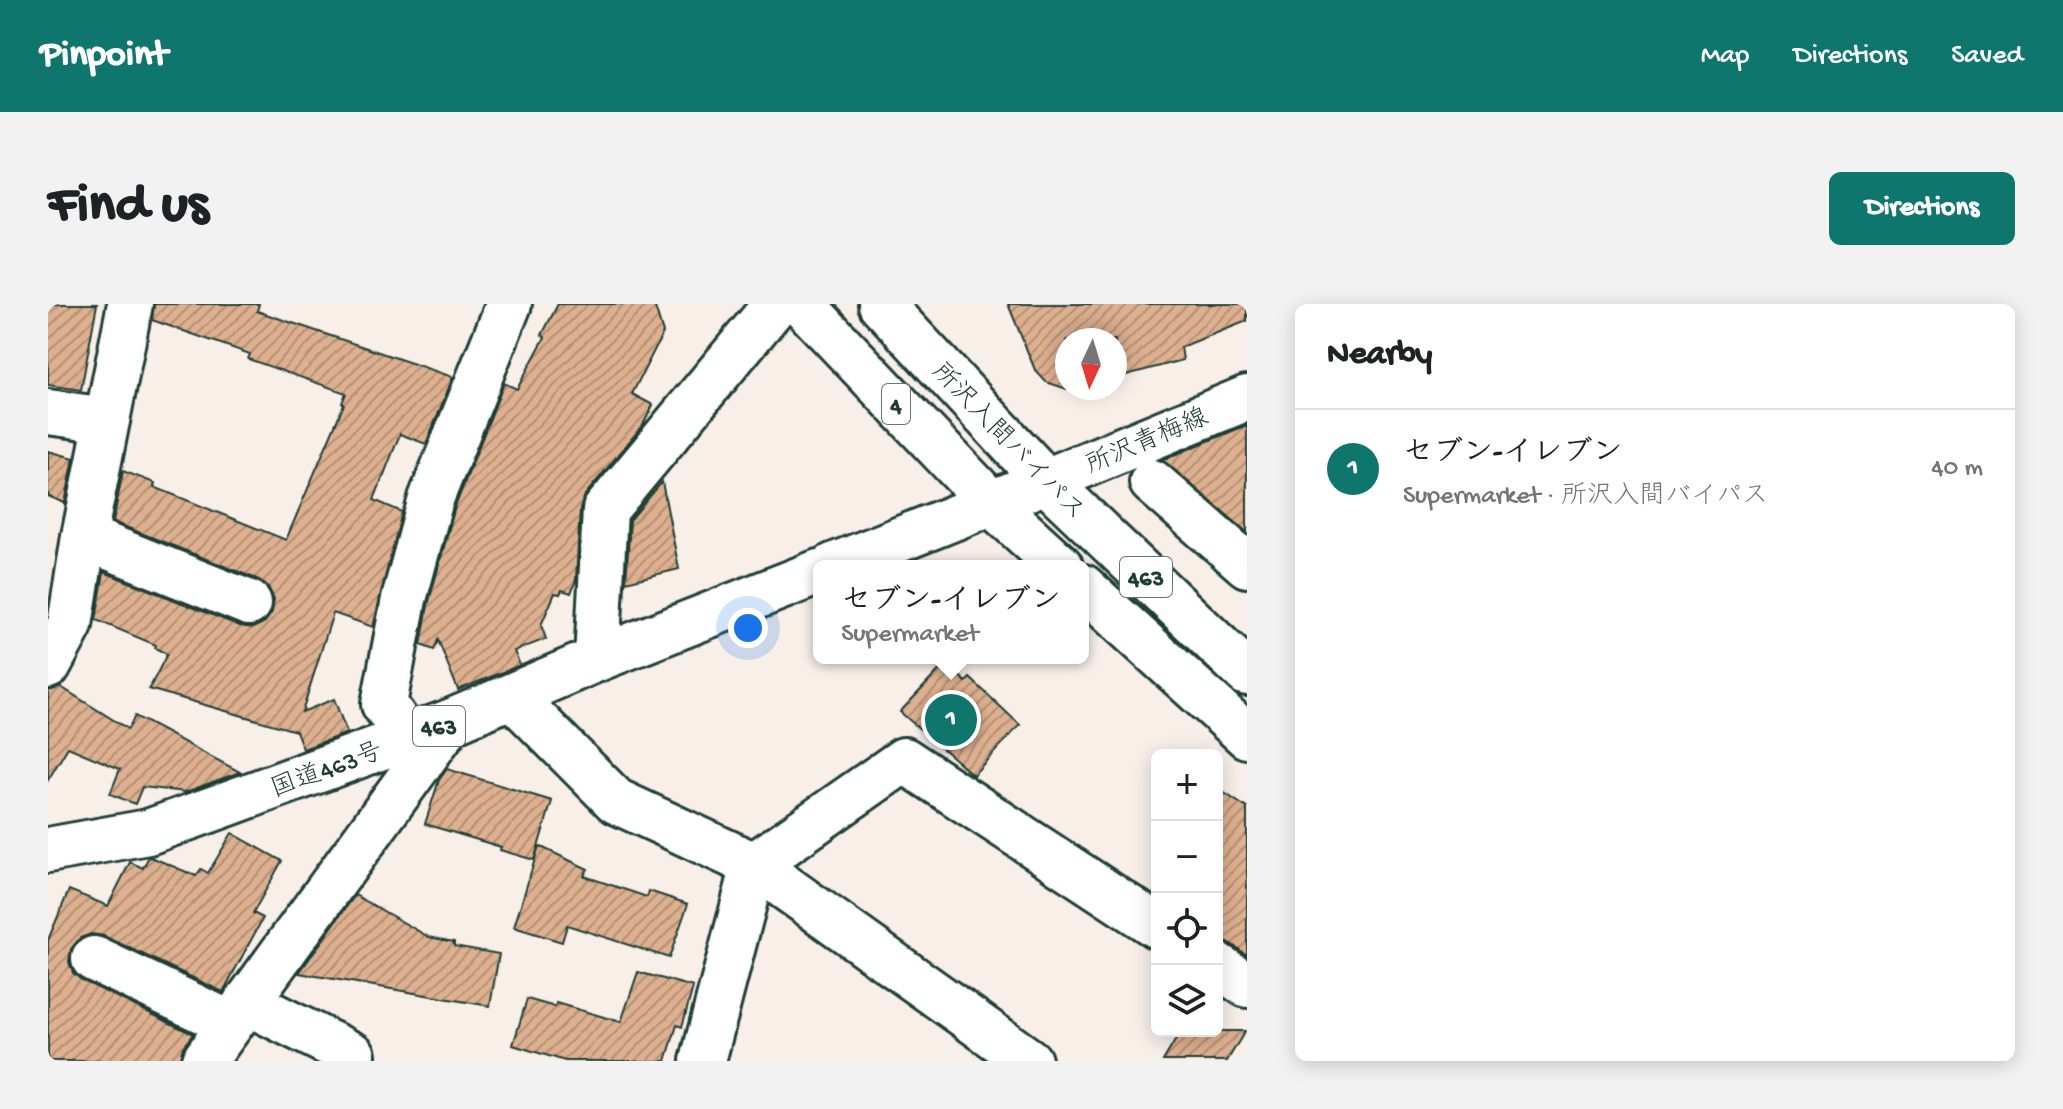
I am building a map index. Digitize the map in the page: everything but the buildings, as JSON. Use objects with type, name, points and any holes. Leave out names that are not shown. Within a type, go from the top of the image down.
[{"type":"main road","points":[[48,666],[70,625],[71,545],[107,420],[130,304]]},
{"type":"main road","points":[[408,738],[384,704],[404,599],[431,499],[509,304]]},
{"type":"main road","points":[[597,659],[605,510],[776,304]]},
{"type":"main road","name":"所沢入間バイパス","points":[[802,304],[991,503],[1053,560]]},
{"type":"main road","name":"所沢入間バイパス","points":[[881,304],[1046,481],[1247,673]]},
{"type":"main road","name":"所沢青梅線","points":[[1046,481],[1247,398]]},
{"type":"main road","points":[[48,412],[107,420]]},
{"type":"main road","points":[[848,560],[1046,481]]},
{"type":"main road","points":[[1152,482],[1247,565]]},
{"type":"main road","points":[[71,545],[249,603]]},
{"type":"main road","name":"国道463号","points":[[48,850],[148,832],[450,722],[597,659],[813,574]]},
{"type":"main road","name":"463","points":[[1089,592],[1247,736]]},
{"type":"main road","points":[[513,697],[616,801],[754,865],[1029,1061]]},
{"type":"main road","points":[[204,1061],[450,722]]},
{"type":"main road","points":[[703,1061],[754,865],[904,760],[1151,922]]},
{"type":"main road","points":[[94,959],[353,1055],[350,1061]]},
{"type":"main road","points":[[1223,969],[1247,985]]},
{"type":"place","name":"セブン-イレブン","points":[[951,720]]}]
